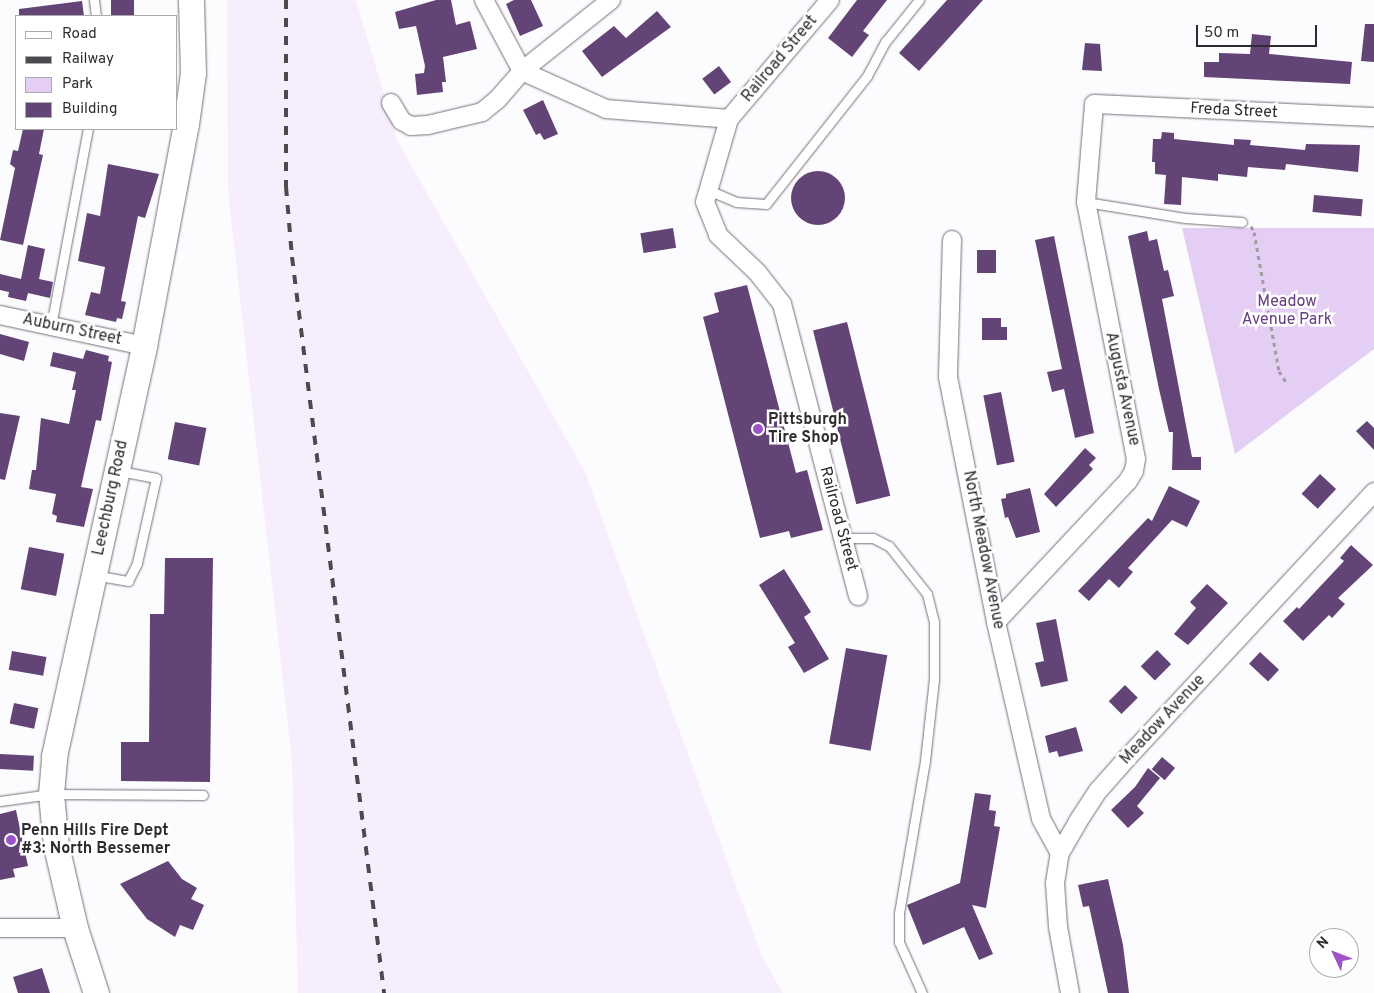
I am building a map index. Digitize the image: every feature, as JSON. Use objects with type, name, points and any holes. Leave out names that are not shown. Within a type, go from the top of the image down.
[{"type":"street","name":"Leechburg Road","points":[[96,993],[75,928],[56,846],[51,794],[54,756],[144,346],[186,124],[193,73],[191,0]]},
{"type":"street","points":[[484,0],[522,71],[606,109],[729,119]]},
{"type":"street","points":[[391,103],[402,121],[411,126],[456,119],[482,112],[497,100],[522,71],[611,0]]},
{"type":"street","name":"Railroad Street","points":[[830,0],[729,119],[705,202],[718,235],[757,272],[782,304],[858,596]]},
{"type":"street","name":"Freda Street","points":[[1094,104],[1374,118]]},
{"type":"street","name":"Augusta Avenue","points":[[996,622],[1128,481],[1134,471],[1136,459],[1086,202],[1094,104]]},
{"type":"street","name":"North Meadow Avenue","points":[[952,240],[948,377],[996,622],[1041,820],[1060,853]]},
{"type":"street","name":"Auburn Street","points":[[0,315],[144,346]]},
{"type":"street","name":"Meadow Avenue","points":[[1070,993],[1058,927],[1055,883],[1060,853],[1098,791],[1374,492]]},
{"type":"street","points":[[0,928],[75,928]]},
{"type":"lane","points":[[94,0],[96,15]]},
{"type":"lane","points":[[708,190],[736,202],[766,204],[867,76],[886,42],[919,0]]},
{"type":"lane","points":[[51,326],[88,130]]},
{"type":"lane","points":[[1086,202],[1185,218],[1242,222]]},
{"type":"lane","points":[[94,575],[128,582],[137,563],[156,478],[117,471]]},
{"type":"lane","points":[[843,538],[873,538],[889,546],[927,594],[934,622],[934,679],[924,762],[899,913],[899,942],[922,993]]},
{"type":"lane","points":[[5,800],[51,794],[203,795]]},
{"type":"path","points":[[1242,222],[1249,224],[1254,232],[1278,371],[1286,382]]},
{"type":"shaded area","points":[[227,0],[356,0],[398,142],[585,472],[762,957],[783,993],[298,993],[292,762],[228,190]]},
{"type":"green space","name":"Meadow Avenue Park","points":[[1182,228],[1374,228],[1374,349],[1235,454]]},
{"type":"building","points":[[111,0],[134,0],[134,15],[111,15]]},
{"type":"building","points":[[436,0],[451,0],[456,25],[470,21],[477,49],[443,57],[446,82],[442,82],[443,92],[417,95],[415,74],[424,73],[425,66],[416,26],[399,29],[395,12]]},
{"type":"building","points":[[514,0],[531,0],[543,26],[520,36],[506,4]]},
{"type":"building","points":[[857,0],[887,0],[863,31],[869,35],[852,57],[828,38]]},
{"type":"building","points":[[947,0],[983,0],[919,71],[899,53]]},
{"type":"building","points":[[82,1],[84,15],[19,15],[19,9]]},
{"type":"building","points":[[657,11],[671,27],[602,77],[582,51],[614,26],[626,38]]},
{"type":"building","points":[[1365,24],[1374,24],[1374,62],[1361,61]]},
{"type":"building","points":[[1252,34],[1271,36],[1269,54],[1352,62],[1350,84],[1204,77],[1204,62],[1219,62],[1219,53],[1250,54]]},
{"type":"building","points":[[1085,43],[1100,44],[1102,71],[1082,70]]},
{"type":"building","points":[[719,66],[731,82],[714,95],[702,79]]},
{"type":"building","points":[[543,100],[558,134],[544,140],[540,133],[536,135],[523,110]]},
{"type":"building","points":[[23,130],[44,130],[39,154],[43,155],[23,245],[0,240],[15,168],[10,164],[13,150],[18,151]]},
{"type":"building","points":[[1162,132],[1174,133],[1174,139],[1234,145],[1234,139],[1251,140],[1250,145],[1305,150],[1306,144],[1360,145],[1358,172],[1286,164],[1285,170],[1248,167],[1247,177],[1218,174],[1218,181],[1182,177],[1181,205],[1164,204],[1166,175],[1155,174],[1155,162],[1152,162],[1153,139],[1161,139]]},
{"type":"building","points":[[108,164],[159,174],[145,218],[138,216],[121,301],[126,302],[122,319],[117,318],[116,322],[85,315],[91,292],[100,294],[105,267],[78,261],[87,213],[100,216]]},
{"type":"building","points":[[813,171],[823,171],[833,175],[841,183],[845,198],[841,213],[833,221],[823,225],[813,225],[803,221],[795,213],[791,203],[791,193],[795,183],[803,175]]},
{"type":"building","points":[[1314,195],[1363,199],[1361,216],[1313,212]]},
{"type":"building","points":[[673,228],[676,248],[644,253],[640,233]]},
{"type":"building","points":[[1147,231],[1149,241],[1157,239],[1164,271],[1168,270],[1174,296],[1162,299],[1192,457],[1201,457],[1201,470],[1172,470],[1173,432],[1169,432],[1159,389],[1128,236]]},
{"type":"building","points":[[1054,236],[1094,433],[1075,438],[1064,389],[1052,392],[1047,372],[1062,369],[1035,240]]},
{"type":"building","points":[[28,245],[45,249],[39,279],[53,282],[50,298],[28,293],[26,301],[8,297],[9,292],[0,290],[0,274],[21,279]]},
{"type":"building","points":[[977,250],[996,250],[996,273],[977,273]]},
{"type":"building","name":"Pittsburgh Tire Shop","points":[[747,285],[796,473],[807,470],[823,530],[791,538],[789,531],[760,538],[703,317],[719,312],[714,293]]},
{"type":"building","points":[[982,318],[1001,318],[1001,327],[1007,327],[1007,340],[982,340]]},
{"type":"building","points":[[847,322],[890,496],[856,504],[813,330]]},
{"type":"building","points":[[0,334],[29,342],[24,361],[0,354]]},
{"type":"building","points":[[86,350],[109,356],[108,361],[112,362],[101,421],[96,420],[81,487],[93,489],[84,527],[56,522],[57,516],[52,514],[56,494],[29,489],[32,470],[36,470],[41,418],[69,424],[76,390],[72,390],[76,372],[50,366],[53,352],[83,359]]},
{"type":"building","points":[[1001,392],[1015,462],[997,465],[983,395]]},
{"type":"building","points":[[0,413],[20,416],[5,480],[0,479]]},
{"type":"building","points":[[1367,421],[1374,428],[1374,450],[1356,431]]},
{"type":"building","points":[[175,422],[206,428],[199,465],[168,459]]},
{"type":"building","points":[[1085,448],[1096,458],[1089,465],[1093,469],[1056,507],[1044,494]]},
{"type":"building","points":[[1320,474],[1336,489],[1318,509],[1302,494]]},
{"type":"building","points":[[1169,486],[1200,501],[1187,527],[1172,520],[1128,568],[1133,572],[1119,588],[1109,579],[1089,601],[1078,591],[1148,518],[1152,521]]},
{"type":"building","points":[[1030,488],[1040,532],[1016,538],[1008,517],[1005,518],[1001,499],[1006,498],[1006,494]]},
{"type":"building","points":[[1351,545],[1373,565],[1338,598],[1345,604],[1332,618],[1329,615],[1303,641],[1283,621],[1297,607],[1299,609],[1344,561],[1340,558]]},
{"type":"building","points":[[29,547],[64,554],[56,596],[21,589]]},
{"type":"building","points":[[165,558],[213,558],[210,782],[121,781],[121,742],[149,742],[150,614],[164,614]]},
{"type":"building","points":[[784,569],[811,612],[804,617],[829,659],[804,673],[788,647],[795,643],[759,585]]},
{"type":"building","points":[[1207,584],[1228,603],[1188,645],[1174,634],[1196,608],[1190,602]]},
{"type":"building","points":[[1056,619],[1068,681],[1041,687],[1035,663],[1044,661],[1036,623]]},
{"type":"building","points":[[846,648],[887,655],[871,751],[829,744]]},
{"type":"building","points":[[1157,650],[1171,664],[1155,680],[1141,666]]},
{"type":"building","points":[[12,651],[46,657],[43,676],[9,670]]},
{"type":"building","points":[[1260,652],[1279,670],[1268,681],[1249,664]]},
{"type":"building","points":[[1125,685],[1138,698],[1121,714],[1109,701]]},
{"type":"building","points":[[14,703],[38,708],[34,729],[10,724]]},
{"type":"building","points":[[1076,727],[1083,751],[1059,757],[1057,751],[1049,753],[1045,736]]},
{"type":"building","points":[[0,754],[34,756],[33,771],[0,769]]},
{"type":"building","points":[[1162,757],[1175,768],[1165,780],[1152,769]]},
{"type":"building","points":[[1148,768],[1160,778],[1137,806],[1144,813],[1128,828],[1111,810],[1135,787]]},
{"type":"building","points":[[975,793],[991,795],[989,810],[996,811],[994,826],[1000,827],[986,908],[972,905],[993,954],[979,960],[964,927],[923,945],[907,905],[960,883]]},
{"type":"building","name":"Penn Hills Fire Dept #3: North Bessemer","points":[[16,810],[28,866],[13,869],[15,877],[0,880],[0,814]]},
{"type":"building","points":[[168,861],[182,879],[197,888],[191,899],[204,905],[193,930],[180,925],[175,937],[147,919],[120,884]]},
{"type":"building","points":[[1108,879],[1123,945],[1129,993],[1108,993],[1089,906],[1083,907],[1078,885]]},
{"type":"building","points":[[42,968],[50,993],[18,993],[13,977]]},
{"type":"railway","points":[[286,0],[286,187],[292,257],[384,993]]},
{"type":"place","name":"Pittsburgh Tire Shop","points":[[758,429]]},
{"type":"place","name":"Penn Hills Fire Dept #3: North Bessemer","points":[[11,840]]}]
